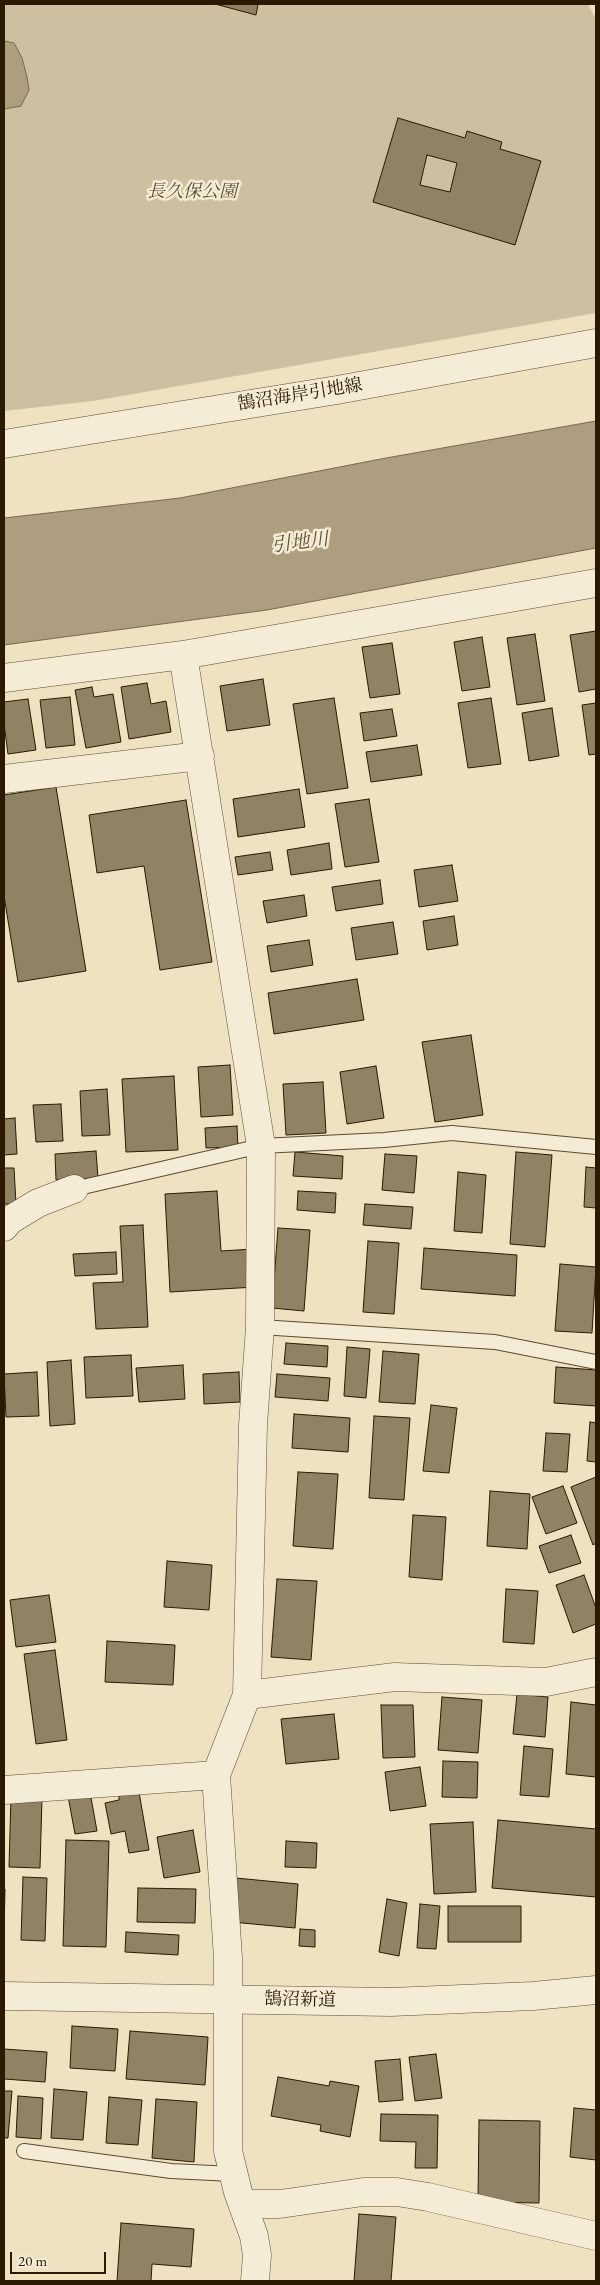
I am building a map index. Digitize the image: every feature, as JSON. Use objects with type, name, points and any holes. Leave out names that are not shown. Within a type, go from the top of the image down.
[{"type":"street","name":"鵠沼海岸引地線","points":[[4,444],[346,388],[596,343]]},
{"type":"street","points":[[4,678],[183,655],[596,583]]},
{"type":"street","points":[[183,655],[261,1146],[260,1327],[253,1425],[247,1695],[216,1775],[228,1958],[226,2120],[228,2151],[242,2204],[254,2236],[257,2255],[255,2281]]},
{"type":"street","points":[[4,779],[200,756]]},
{"type":"street","points":[[4,1227],[10,1220],[38,1203],[74,1189]]},
{"type":"street","points":[[247,1695],[395,1677],[546,1682],[592,1669]]},
{"type":"street","points":[[4,1790],[216,1775]]},
{"type":"street","name":"鵠沼新道","points":[[4,1996],[391,2002],[533,1996],[596,1990]]},
{"type":"street","points":[[242,2204],[280,2204],[363,2192],[397,2192],[428,2197],[596,2236]]},
{"type":"lane","points":[[74,1189],[261,1146],[384,1140],[452,1132],[596,1147]]},
{"type":"lane","points":[[260,1327],[495,1342],[596,1362]]},
{"type":"lane","points":[[24,2151],[171,2171],[233,2174]]},
{"type":"green space","name":"長久保公園","points":[[4,4],[588,4],[596,20],[596,313],[93,401],[4,411]]},
{"type":"water","points":[[4,41],[14,43],[22,58],[29,90],[21,106],[4,109]]},
{"type":"water","name":"引地川","points":[[596,421],[596,548],[267,610],[4,645],[4,518],[180,498],[386,458]]},
{"type":"building","points":[[215,4],[258,4],[256,15]]},
{"type":"building","points":[[398,118],[465,138],[467,131],[502,142],[500,149],[541,161],[515,245],[373,202]],"holes":[[[427,155],[457,163],[450,192],[420,185]]]},
{"type":"building","points":[[596,631],[596,689],[579,692],[570,635]]},
{"type":"building","points":[[535,634],[545,701],[517,705],[507,638]]},
{"type":"building","points":[[482,637],[490,687],[462,691],[454,642]]},
{"type":"building","points":[[392,643],[400,694],[370,698],[362,647]]},
{"type":"building","points":[[263,679],[270,725],[227,731],[220,686]]},
{"type":"building","points":[[147,683],[151,704],[166,701],[171,732],[129,739],[121,687]]},
{"type":"building","points":[[92,687],[94,697],[113,694],[121,742],[86,748],[75,690]]},
{"type":"building","points":[[70,697],[75,745],[46,748],[40,700]]},
{"type":"building","points":[[334,698],[348,788],[307,794],[293,704]]},
{"type":"building","points":[[491,698],[501,764],[468,768],[458,703]]},
{"type":"building","points":[[28,699],[36,750],[8,754],[4,724],[4,702]]},
{"type":"building","points":[[596,703],[596,754],[589,755],[582,705]]},
{"type":"building","points":[[552,708],[559,756],[529,761],[522,713]]},
{"type":"building","points":[[392,709],[397,736],[364,741],[360,713]]},
{"type":"building","points":[[417,745],[422,775],[371,782],[366,752]]},
{"type":"building","points":[[56,787],[86,971],[18,982],[4,896],[4,795]]},
{"type":"building","points":[[299,789],[305,827],[238,837],[233,799]]},
{"type":"building","points":[[369,799],[379,862],[345,867],[335,804]]},
{"type":"building","points":[[186,800],[212,962],[160,970],[144,866],[97,873],[89,815]]},
{"type":"building","points":[[329,843],[332,869],[291,875],[287,850]]},
{"type":"building","points":[[270,852],[273,870],[238,875],[235,857]]},
{"type":"building","points":[[452,865],[458,901],[419,907],[414,870]]},
{"type":"building","points":[[380,880],[383,904],[336,911],[332,887]]},
{"type":"building","points":[[304,895],[307,916],[267,923],[263,901]]},
{"type":"building","points":[[454,916],[458,945],[427,950],[423,921]]},
{"type":"building","points":[[393,922],[398,954],[356,960],[351,928]]},
{"type":"building","points":[[309,940],[313,965],[271,972],[267,946]]},
{"type":"building","points":[[357,979],[364,1020],[274,1034],[268,993]]},
{"type":"building","points":[[471,1035],[483,1115],[435,1122],[422,1042]]},
{"type":"building","points":[[230,1065],[233,1115],[201,1117],[198,1067]]},
{"type":"building","points":[[376,1066],[384,1118],[347,1124],[340,1072]]},
{"type":"building","points":[[174,1076],[178,1150],[126,1152],[122,1079]]},
{"type":"building","points":[[323,1082],[326,1133],[286,1135],[283,1084]]},
{"type":"building","points":[[107,1089],[110,1135],[82,1136],[80,1091]]},
{"type":"building","points":[[61,1104],[63,1141],[36,1142],[33,1105]]},
{"type":"building","points":[[15,1118],[17,1154],[4,1155],[4,1119]]},
{"type":"building","points":[[237,1126],[238,1147],[206,1148],[205,1128]]},
{"type":"building","points":[[96,1151],[98,1178],[56,1180],[55,1154]]},
{"type":"building","points":[[295,1152],[343,1156],[342,1179],[293,1176]]},
{"type":"building","points":[[516,1152],[552,1155],[545,1247],[510,1244]]},
{"type":"building","points":[[385,1154],[417,1156],[414,1193],[382,1190]]},
{"type":"building","points":[[586,1167],[596,1168],[596,1208],[584,1207]]},
{"type":"building","points":[[4,1168],[14,1168],[16,1204],[4,1204]]},
{"type":"building","points":[[458,1172],[486,1175],[482,1233],[454,1231]]},
{"type":"building","points":[[217,1191],[221,1251],[253,1249],[255,1287],[170,1292],[165,1194]]},
{"type":"building","points":[[298,1191],[336,1193],[335,1213],[297,1210]]},
{"type":"building","points":[[365,1204],[413,1207],[411,1229],[363,1225]]},
{"type":"building","points":[[143,1225],[148,1327],[96,1329],[93,1283],[123,1282],[120,1226]]},
{"type":"building","points":[[278,1228],[310,1230],[304,1311],[272,1308]]},
{"type":"building","points":[[368,1241],[399,1243],[394,1314],[363,1312]]},
{"type":"building","points":[[424,1248],[517,1255],[515,1296],[421,1289]]},
{"type":"building","points":[[116,1252],[117,1274],[75,1276],[73,1254]]},
{"type":"building","points":[[560,1264],[596,1267],[592,1333],[555,1331]]},
{"type":"building","points":[[286,1343],[328,1346],[327,1367],[284,1364]]},
{"type":"building","points":[[347,1347],[370,1349],[366,1398],[344,1396]]},
{"type":"building","points":[[383,1351],[419,1354],[415,1404],[379,1402]]},
{"type":"building","points":[[131,1355],[133,1396],[86,1398],[84,1357]]},
{"type":"building","points":[[71,1360],[75,1424],[50,1426],[47,1362]]},
{"type":"building","points":[[183,1365],[185,1399],[139,1402],[136,1368]]},
{"type":"building","points":[[556,1367],[596,1370],[596,1406],[554,1403]]},
{"type":"building","points":[[37,1372],[39,1416],[6,1417],[4,1374]]},
{"type":"building","points":[[239,1372],[240,1402],[204,1404],[203,1374]]},
{"type":"building","points":[[277,1374],[330,1378],[328,1401],[275,1397]]},
{"type":"building","points":[[431,1405],[457,1408],[449,1473],[423,1471]]},
{"type":"building","points":[[294,1414],[350,1418],[348,1452],[292,1448]]},
{"type":"building","points":[[374,1416],[410,1418],[404,1500],[369,1498]]},
{"type":"building","points":[[590,1422],[596,1423],[596,1462],[587,1461]]},
{"type":"building","points":[[546,1433],[570,1434],[567,1472],[543,1471]]},
{"type":"building","points":[[298,1472],[338,1474],[333,1549],[293,1546]]},
{"type":"building","points":[[596,1477],[596,1543],[593,1545],[571,1487]]},
{"type":"building","points":[[563,1486],[577,1523],[546,1534],[532,1497]]},
{"type":"building","points":[[490,1491],[530,1494],[527,1549],[487,1546]]},
{"type":"building","points":[[413,1515],[446,1517],[442,1580],[409,1577]]},
{"type":"building","points":[[571,1535],[581,1563],[549,1573],[539,1546]]},
{"type":"building","points":[[167,1561],[212,1565],[209,1610],[164,1607]]},
{"type":"building","points":[[584,1575],[596,1608],[596,1624],[573,1633],[556,1585]]},
{"type":"building","points":[[277,1579],[317,1581],[311,1660],[271,1657]]},
{"type":"building","points":[[506,1589],[538,1591],[534,1644],[503,1642]]},
{"type":"building","points":[[49,1595],[56,1642],[16,1647],[10,1600]]},
{"type":"building","points":[[107,1641],[175,1645],[173,1685],[105,1682]]},
{"type":"building","points":[[55,1650],[67,1740],[36,1744],[24,1654]]},
{"type":"building","points":[[517,1694],[548,1697],[545,1737],[513,1734]]},
{"type":"building","points":[[442,1697],[482,1700],[478,1753],[438,1750]]},
{"type":"building","points":[[571,1702],[596,1705],[596,1777],[566,1774]]},
{"type":"building","points":[[381,1705],[413,1705],[415,1757],[383,1758]]},
{"type":"building","points":[[334,1714],[339,1759],[286,1764],[281,1719]]},
{"type":"building","points":[[524,1746],[553,1749],[549,1797],[520,1795]]},
{"type":"building","points":[[443,1761],[478,1762],[477,1798],[442,1797]]},
{"type":"building","points":[[420,1767],[426,1806],[390,1811],[385,1772]]},
{"type":"building","points":[[90,1792],[97,1831],[75,1834],[68,1796]]},
{"type":"building","points":[[139,1792],[149,1850],[129,1853],[125,1831],[111,1834],[105,1803],[119,1800],[119,1795]]},
{"type":"building","points":[[11,1797],[42,1798],[40,1868],[9,1867]]},
{"type":"building","points":[[498,1820],[596,1829],[596,1897],[492,1888]]},
{"type":"building","points":[[473,1822],[476,1892],[434,1894],[430,1824]]},
{"type":"building","points":[[193,1830],[200,1872],[164,1878],[157,1837]]},
{"type":"building","points":[[66,1840],[109,1841],[106,1947],[63,1946]]},
{"type":"building","points":[[286,1841],[317,1843],[316,1868],[285,1867]]},
{"type":"building","points":[[23,1877],[47,1878],[45,1941],[21,1940]]},
{"type":"building","points":[[236,1878],[298,1884],[295,1928],[232,1922]]},
{"type":"building","points":[[138,1888],[196,1889],[195,1923],[137,1922]]},
{"type":"building","points":[[4,1889],[5,1889],[4,1933]]},
{"type":"building","points":[[387,1899],[407,1903],[399,1956],[379,1952]]},
{"type":"building","points":[[420,1904],[440,1906],[436,1949],[417,1948]]},
{"type":"building","points":[[448,1906],[521,1906],[521,1942],[448,1942]]},
{"type":"building","points":[[300,1929],[315,1930],[315,1947],[299,1946]]},
{"type":"building","points":[[126,1932],[179,1935],[178,1955],[125,1952]]},
{"type":"building","points":[[72,2026],[118,2029],[115,2071],[70,2068]]},
{"type":"building","points":[[130,2031],[208,2037],[205,2085],[126,2079]]},
{"type":"building","points":[[4,2049],[47,2052],[45,2082],[4,2079]]},
{"type":"building","points":[[436,2054],[442,2098],[415,2101],[409,2057]]},
{"type":"building","points":[[400,2059],[403,2100],[379,2102],[375,2061]]},
{"type":"building","points":[[278,2077],[329,2086],[330,2081],[359,2086],[350,2137],[320,2131],[321,2125],[271,2116]]},
{"type":"building","points":[[54,2089],[87,2092],[83,2140],[51,2138]]},
{"type":"building","points":[[4,2091],[12,2091],[8,2138],[4,2138]]},
{"type":"building","points":[[18,2096],[43,2098],[41,2139],[16,2137]]},
{"type":"building","points":[[109,2097],[142,2100],[138,2145],[106,2143]]},
{"type":"building","points":[[156,2099],[197,2102],[194,2162],[152,2158]]},
{"type":"building","points":[[574,2108],[596,2110],[596,2160],[570,2157]]},
{"type":"building","points":[[381,2114],[438,2115],[437,2168],[415,2168],[416,2142],[380,2141]]},
{"type":"building","points":[[479,2120],[540,2121],[539,2203],[478,2202]]},
{"type":"building","points":[[359,2214],[396,2217],[391,2281],[354,2281]]},
{"type":"building","points":[[121,2223],[194,2229],[191,2267],[152,2264],[151,2281],[117,2281]]}]
